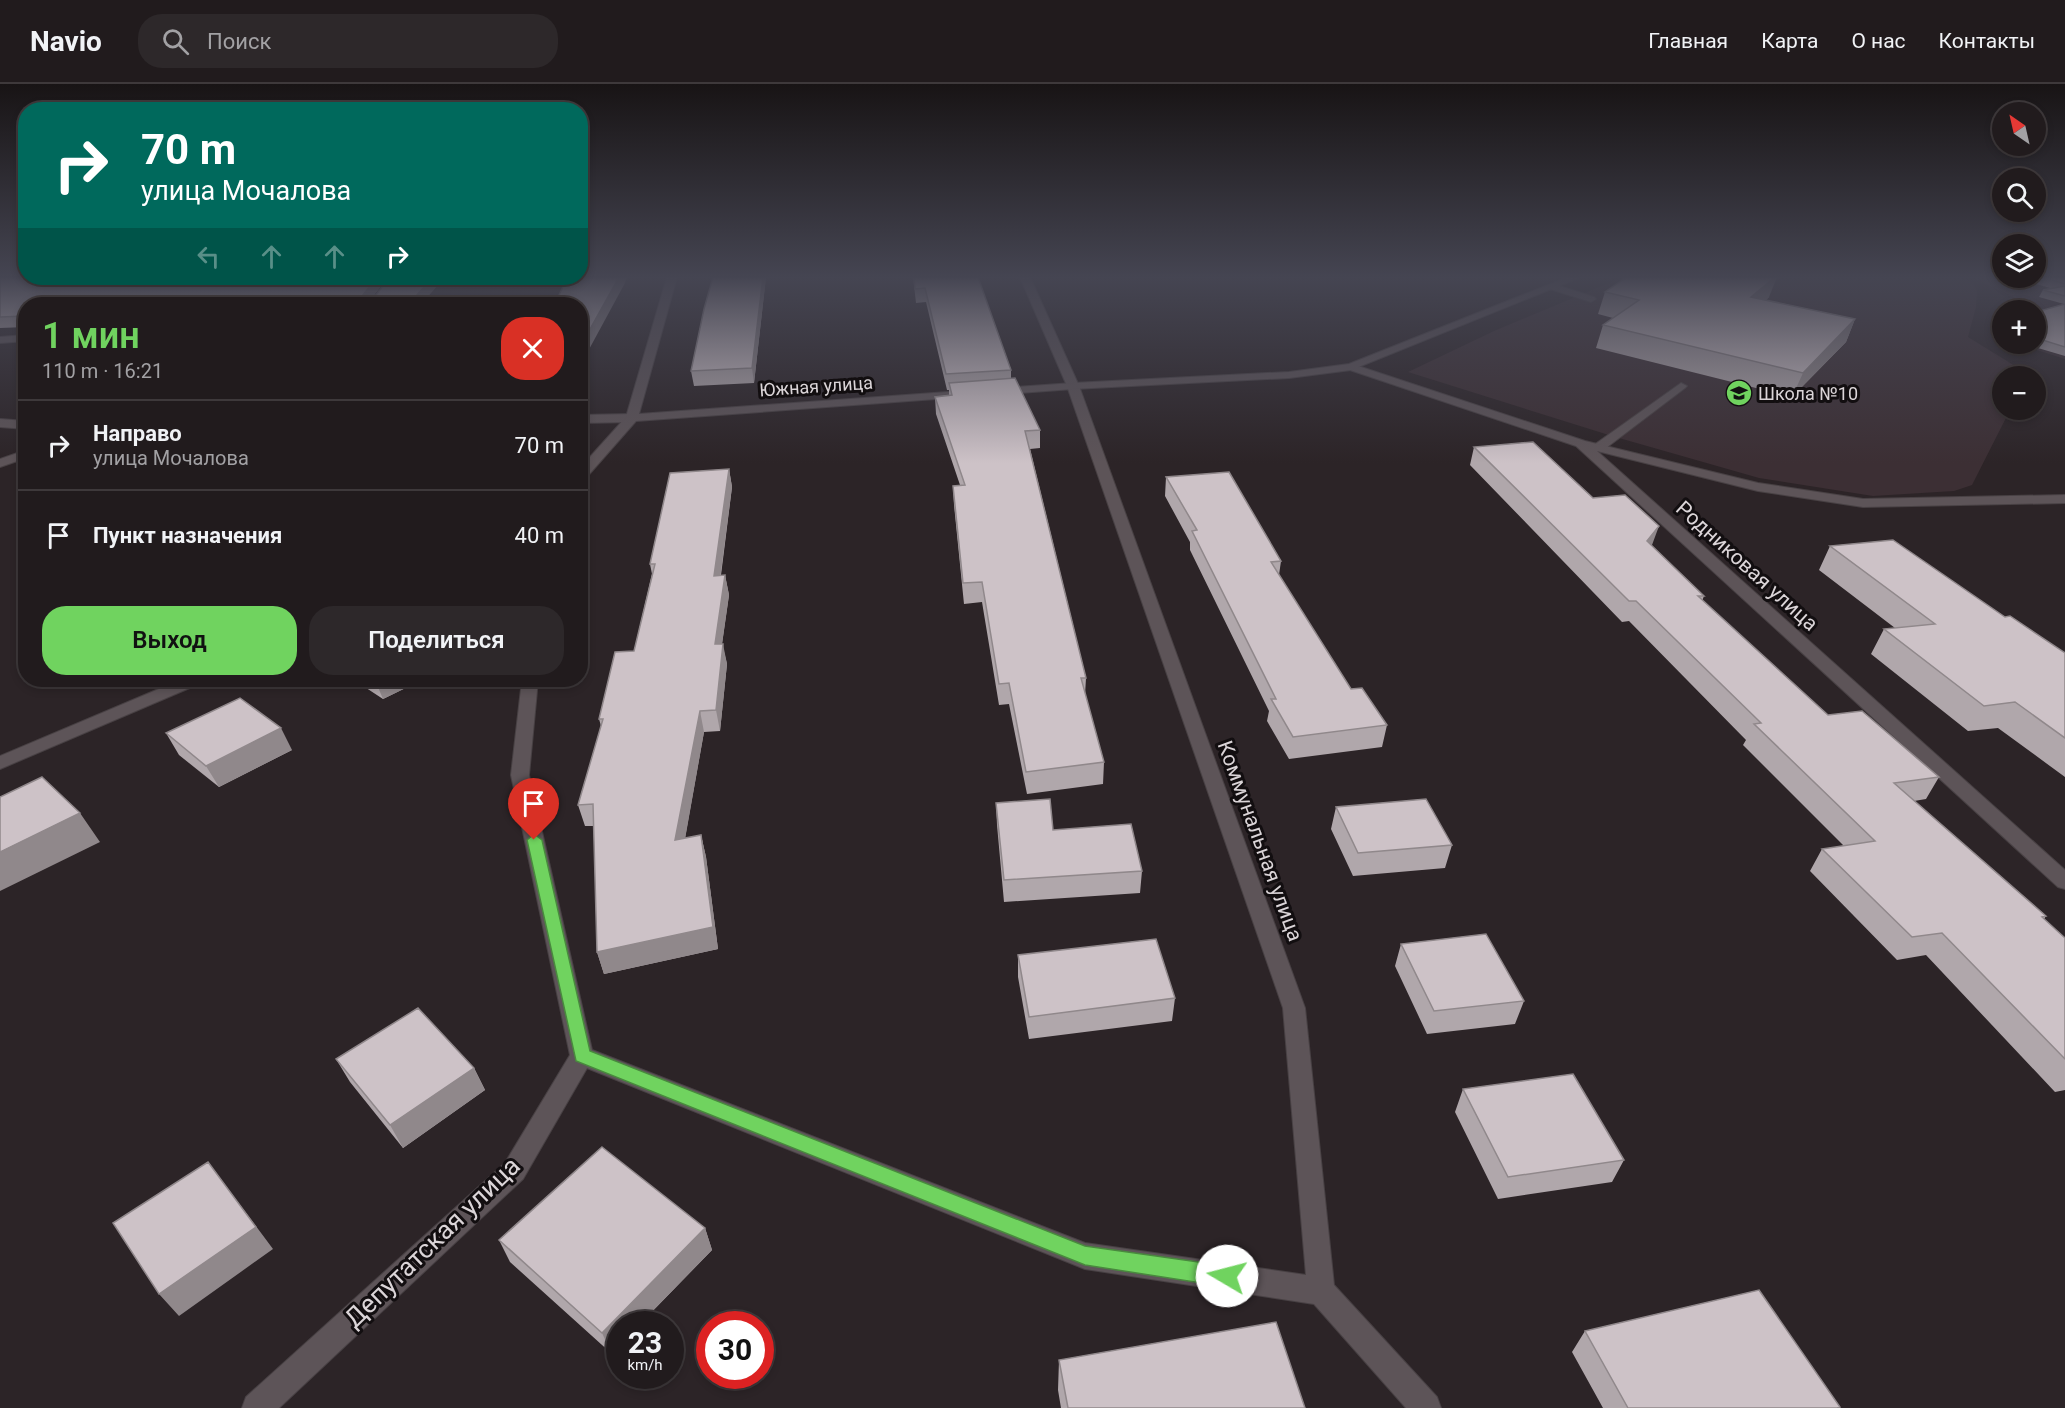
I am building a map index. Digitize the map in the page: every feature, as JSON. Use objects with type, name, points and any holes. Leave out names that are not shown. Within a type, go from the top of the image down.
[{"type":"street","points":[[0,340],[16,339]]},
{"type":"street","points":[[588,467],[632,418],[654,339]]},
{"type":"street","name":"Коммунальная улица","points":[[1052,339],[1073,386],[1294,1008],[1322,1290]]},
{"type":"street","name":"Южная улица","points":[[588,419],[632,418],[1073,386],[1289,375],[1351,367],[1422,339]]},
{"type":"street","name":"Родниковая улица","points":[[1351,367],[1580,443],[2065,882]]},
{"type":"street","points":[[1598,448],[1681,386]]},
{"type":"street","points":[[0,423],[18,424]]},
{"type":"street","points":[[1580,443],[1758,487],[1863,503],[2065,499]]},
{"type":"street","points":[[0,463],[18,457]]},
{"type":"street","points":[[0,763],[177,687]]},
{"type":"street","points":[[529,687],[520,775],[582,1056],[1085,1256],[1322,1290],[1426,1408]]},
{"type":"street","name":"Депутатская улица","points":[[257,1408],[514,1171],[582,1056]]},
{"type":"shaded area","name":"Школа №10","points":[[1478,339],[1971,339],[1992,354],[2015,366],[1992,366],[1992,420],[2005,420],[1972,485],[1954,491],[1873,496],[1759,478],[1612,436],[1408,372]]},
{"type":"shaded area","points":[[2046,339],[2065,339],[2065,359],[2046,353]]},
{"type":"building","points":[[698,339],[756,339],[752,368],[691,371]]},
{"type":"building","points":[[937,339],[1000,339],[1011,370],[946,374]]},
{"type":"building","points":[[1660,339],[1836,339],[1803,373]]},
{"type":"building","points":[[2046,339],[2065,339],[2065,347],[2046,341]]},
{"type":"building","points":[[1015,378],[1040,430],[1025,431],[1086,678],[1081,678],[1104,762],[1026,772],[1009,683],[999,684],[982,582],[963,583],[953,486],[965,485],[935,397],[952,395],[949,383]]},
{"type":"building","points":[[1533,442],[1593,498],[1625,495],[1659,526],[1647,541],[1704,596],[1698,596],[1828,715],[1862,711],[1939,777],[1894,783],[2046,916],[2042,917],[2065,938],[2065,1059],[1942,933],[1912,937],[1822,849],[1875,841],[1754,724],[1761,723],[1636,601],[1629,601],[1474,447]]},
{"type":"building","points":[[729,469],[714,576],[725,575],[715,644],[723,644],[716,710],[700,711],[675,840],[701,835],[713,927],[597,952],[593,804],[578,805],[603,719],[599,719],[615,652],[634,651],[655,564],[650,564],[670,473]]},
{"type":"building","points":[[1229,472],[1281,561],[1271,562],[1351,689],[1362,688],[1387,725],[1293,737],[1271,699],[1276,699],[1192,531],[1197,530],[1166,477]]},
{"type":"building","points":[[1893,540],[2005,617],[2010,616],[2065,653],[2065,738],[2015,702],[1984,706],[1884,629],[1935,624],[1830,546]]},
{"type":"building","points":[[240,698],[281,728],[206,766],[166,733]]},
{"type":"building","points":[[42,777],[80,813],[0,852],[0,797]]},
{"type":"building","points":[[1050,799],[1053,830],[1131,824],[1142,871],[1004,880],[996,803]]},
{"type":"building","points":[[1426,799],[1452,845],[1358,853],[1336,807]]},
{"type":"building","points":[[1486,934],[1524,1001],[1434,1011],[1401,944]]},
{"type":"building","points":[[1156,939],[1175,998],[1029,1017],[1018,955]]},
{"type":"building","points":[[418,1008],[474,1068],[390,1125],[336,1059]]},
{"type":"building","points":[[1573,1074],[1624,1160],[1508,1177],[1463,1089]]},
{"type":"building","points":[[602,1147],[705,1228],[624,1311],[606,1311],[606,1329],[602,1333],[499,1240]]},
{"type":"building","points":[[208,1162],[256,1227],[159,1294],[113,1223]]},
{"type":"building","points":[[1759,1290],[1840,1407],[1628,1408],[1585,1331]]},
{"type":"building","points":[[1276,1322],[1305,1408],[1068,1408],[1059,1360]]},
{"type":"place","name":"Школа №10","points":[[1739,393]]},
{"type":"route","points":[[534,840],[582,1056],[1085,1256],[1227,1276]]}]
